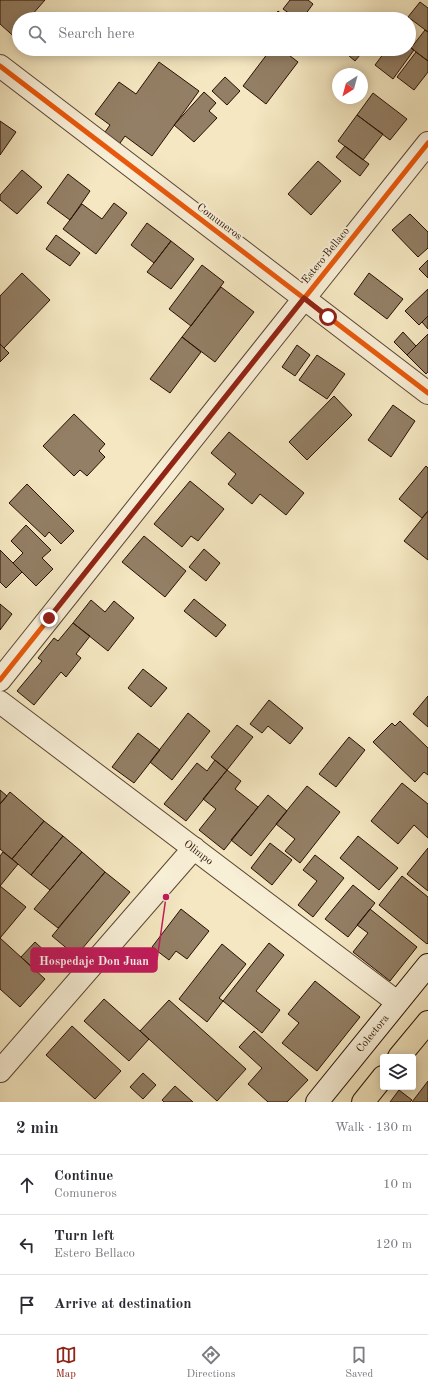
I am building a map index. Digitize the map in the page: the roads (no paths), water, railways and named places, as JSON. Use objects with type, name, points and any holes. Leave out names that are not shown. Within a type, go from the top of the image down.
[{"type":"highway","points":[[402,1054],[426,1028]]},
{"type":"highway","points":[[362,1102],[380,1081]]},
{"type":"street","name":"Comuneros","points":[[0,66],[428,393]]},
{"type":"street","name":"Estero Bellaco","points":[[0,680],[428,143]]},
{"type":"street","name":"Olimpo","points":[[0,702],[397,1002]]},
{"type":"street","points":[[0,1071],[194,848]]},
{"type":"street","name":"Colectora","points":[[317,1102],[428,965]]},
{"type":"place","name":"Hospedaje Don Juan","points":[[166,897]]}]
